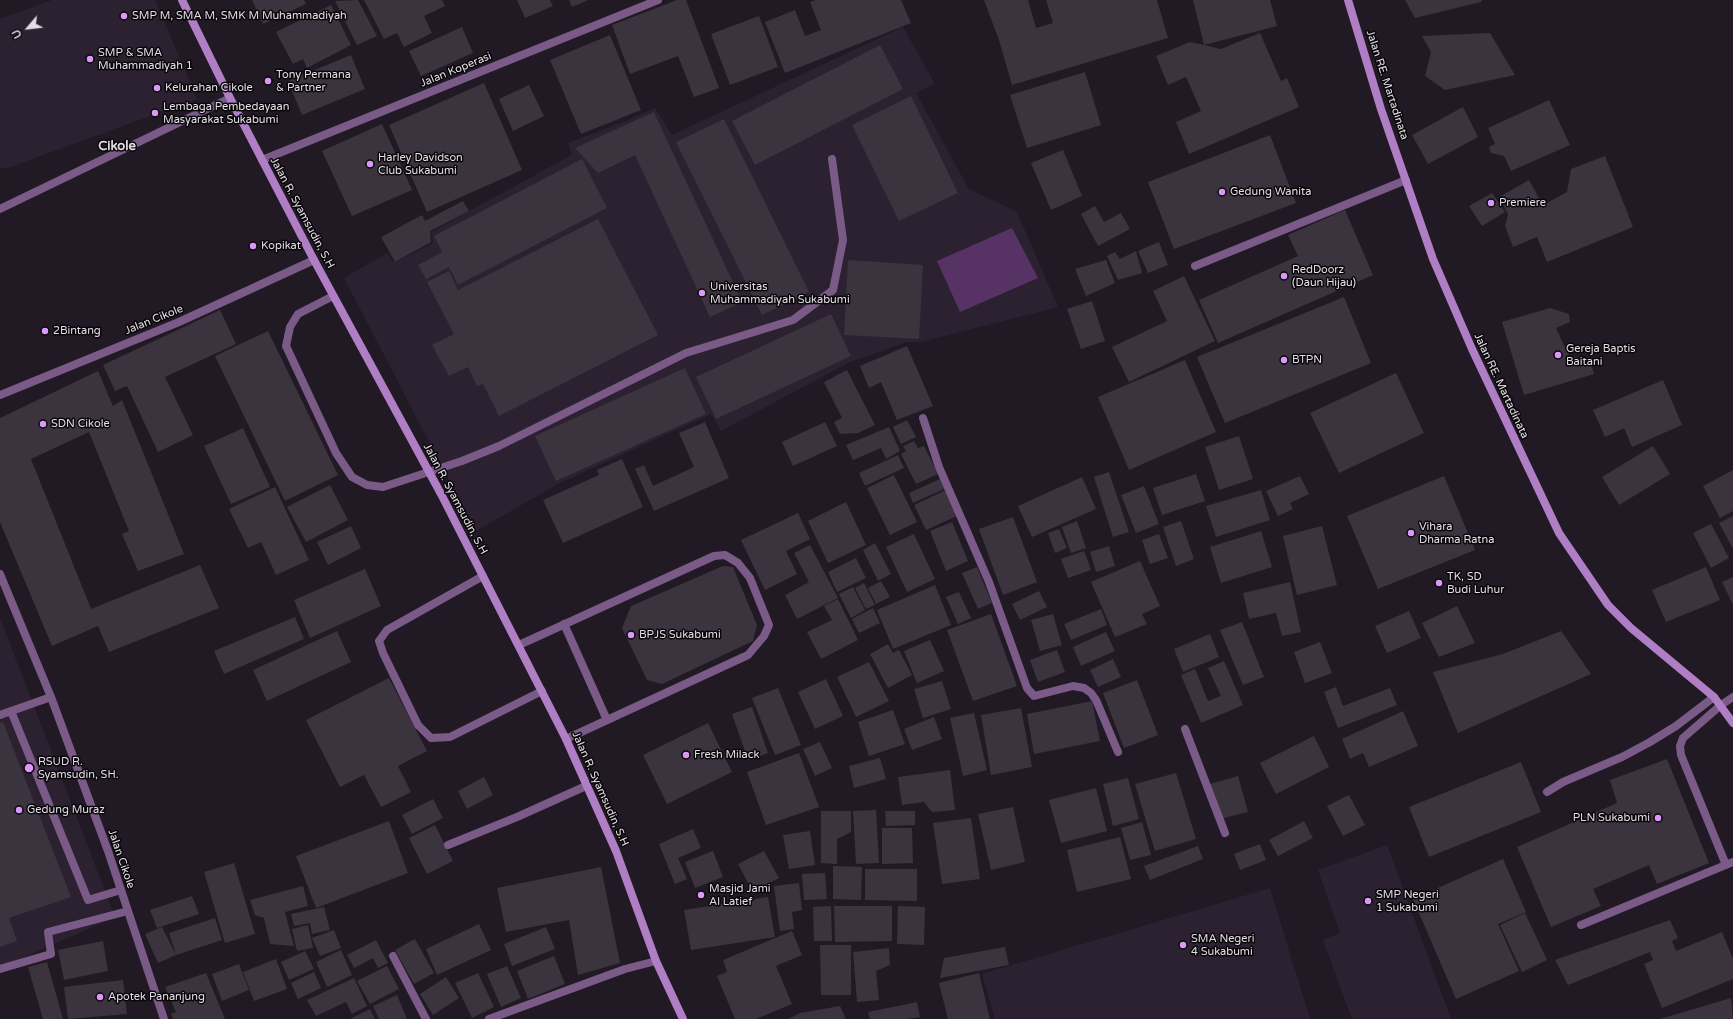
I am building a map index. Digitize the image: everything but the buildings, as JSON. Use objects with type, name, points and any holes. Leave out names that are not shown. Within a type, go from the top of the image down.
[{"type":"street","name":"Jalan R. Syamsudin, S.H","points":[[182,0],[262,160],[333,296],[429,472],[566,739],[616,851],[656,961],[683,1019]]},
{"type":"street","name":"Jalan Koperasi","points":[[262,160],[658,0]]},
{"type":"street","name":"Jalan RE. Martadinata","points":[[1348,0],[1381,109],[1433,259],[1472,350],[1558,533],[1608,605],[1637,633],[1714,697],[1733,723]]},
{"type":"street","points":[[0,209],[230,98]]},
{"type":"street","points":[[333,296],[298,314],[290,328],[286,346],[336,453],[352,476],[367,485],[383,487],[499,446],[686,353],[793,320],[833,290],[843,240],[832,159]]},
{"type":"street","points":[[1195,266],[1406,180]]},
{"type":"street","name":"Jalan Cikole","points":[[0,394],[179,322],[314,260]]},
{"type":"street","points":[[923,418],[939,467],[989,582],[1027,688],[1034,696],[1073,686],[1084,688],[1091,693],[1096,700],[1118,752]]},
{"type":"street","points":[[519,645],[714,556],[725,555],[738,562],[750,578],[769,625],[764,636],[748,655],[566,739]]},
{"type":"street","name":"Jalan Cikole","points":[[0,574],[51,697],[128,911],[164,1019]]},
{"type":"street","points":[[483,576],[387,630],[379,640],[383,653],[418,725],[431,738],[450,737],[542,691]]},
{"type":"street","points":[[564,624],[607,720]]},
{"type":"street","points":[[0,715],[51,697]]},
{"type":"street","points":[[1547,792],[1563,782],[1634,751],[1676,726],[1714,697]]},
{"type":"street","points":[[1581,925],[1729,864],[1681,755],[1680,746],[1682,738],[1721,705],[1733,697]]},
{"type":"street","points":[[11,711],[88,900],[120,890]]},
{"type":"street","points":[[1185,729],[1225,833]]},
{"type":"street","points":[[448,845],[517,817],[586,786]]},
{"type":"street","points":[[0,969],[51,954],[48,932],[128,911]]},
{"type":"street","points":[[393,956],[426,1019]]},
{"type":"street","points":[[489,1019],[625,969],[656,961]]},
{"type":"shaded area","name":"SMP & SMA Muhammadiyah 1","points":[[52,0],[155,0],[197,99],[13,166],[0,169],[0,19]]},
{"type":"shaded area","name":"Universitas Muhammadiyah Sukabumi","points":[[903,27],[935,84],[916,93],[969,189],[1017,212],[1058,307],[921,342],[907,342],[850,362],[721,431],[711,414],[562,482],[474,532],[451,484],[344,278],[387,253],[394,263],[433,243],[431,232],[572,155],[568,143],[626,121],[655,108],[672,135]]},
{"type":"shaded area","points":[[1012,228],[1038,278],[960,312],[937,261]]},
{"type":"shaded area","name":"RSUD R. Syamsudin, SH.","points":[[0,618],[115,917],[0,968]]},
{"type":"shaded area","name":"SMP Negeri 1 Sukabumi","points":[[1387,845],[1451,1019],[1352,1019],[1323,940],[1340,933],[1318,870]]},
{"type":"shaded area","name":"SMA Negeri 4 Sukabumi","points":[[1270,888],[1310,1019],[995,1019],[982,974]]},
{"type":"place","name":"SMP M, SMA M, SMK M Muhammadiyah","points":[[124,16]]},
{"type":"place","name":"SMP & SMA Muhammadiyah 1","points":[[90,59]]},
{"type":"place","name":"Tony Permana & Partner","points":[[268,81]]},
{"type":"place","name":"Kelurahan Cikole","points":[[157,88]]},
{"type":"place","name":"Lembaga Pembedayaan Masyarakat Sukabumi","points":[[155,113]]},
{"type":"place","name":"Harley Davidson Club Sukabumi","points":[[370,164]]},
{"type":"place","name":"Gedung Wanita","points":[[1222,192]]},
{"type":"place","name":"Premiere","points":[[1491,203]]},
{"type":"place","name":"Kopikat","points":[[253,246]]},
{"type":"place","name":"RedDoorz (Daun Hijau)","points":[[1284,276]]},
{"type":"place","name":"Universitas Muhammadiyah Sukabumi","points":[[702,293]]},
{"type":"place","name":"2Bintang","points":[[45,331]]},
{"type":"place","name":"Gereja Baptis Baitani","points":[[1558,355]]},
{"type":"place","name":"BTPN","points":[[1284,360]]},
{"type":"place","name":"SDN Cikole","points":[[43,424]]},
{"type":"place","name":"Vihara Dharma Ratna","points":[[1411,533]]},
{"type":"place","name":"TK, SD Budi Luhur","points":[[1439,583]]},
{"type":"place","name":"BPJS Sukabumi","points":[[631,635]]},
{"type":"place","name":"Fresh Milack","points":[[686,755]]},
{"type":"place","name":"RSUD R. Syamsudin, SH.","points":[[29,768]]},
{"type":"place","name":"Gedung Muraz","points":[[19,810]]},
{"type":"place","name":"PLN Sukabumi","points":[[1658,818]]},
{"type":"place","name":"Masjid Jami Al Latief","points":[[701,895]]},
{"type":"place","name":"SMP Negeri 1 Sukabumi","points":[[1368,901]]},
{"type":"place","name":"SMA Negeri 4 Sukabumi","points":[[1183,945]]},
{"type":"place","name":"Apotek Pananjung","points":[[100,997]]},
{"type":"district","name":"Cikole","points":[[117,147]]}]
